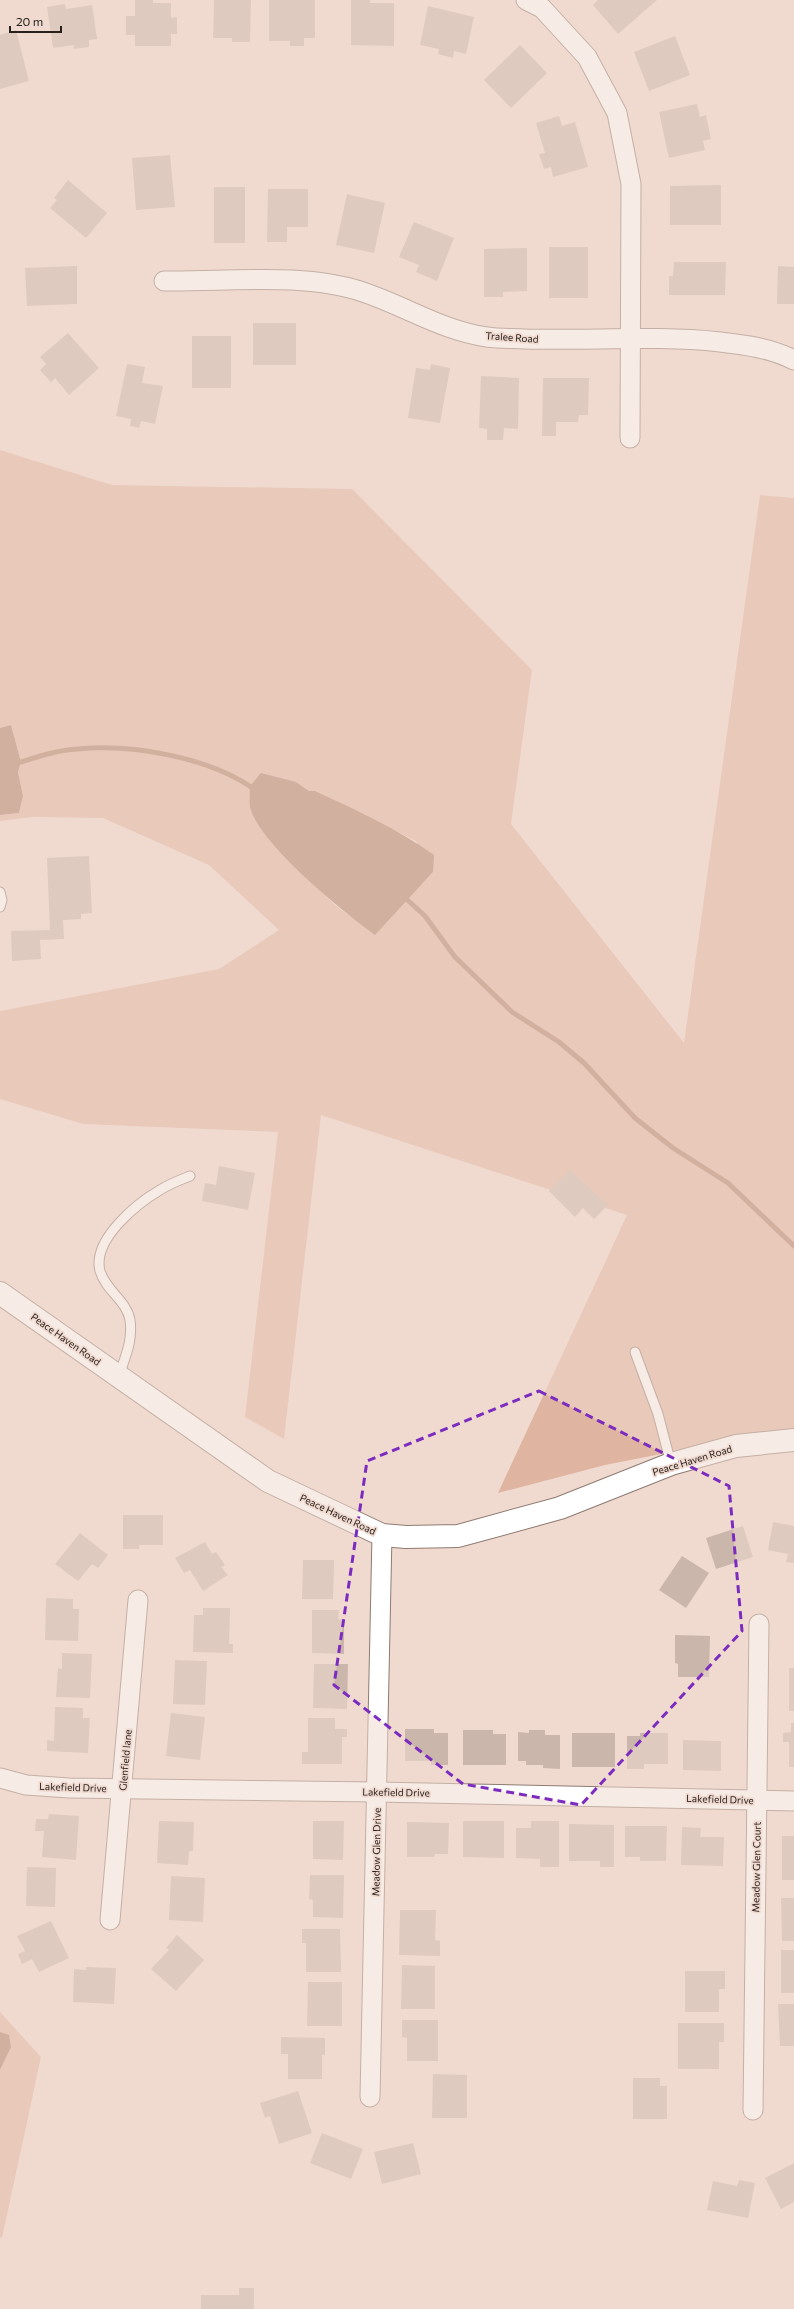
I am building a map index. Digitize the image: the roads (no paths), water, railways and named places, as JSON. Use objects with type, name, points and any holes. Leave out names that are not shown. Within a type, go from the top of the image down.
[{"type":"main road","name":"Peace Haven Road","points":[[0,1293],[268,1481],[382,1535],[406,1537],[458,1536],[560,1508],[672,1464],[736,1446],[794,1440]]},
{"type":"street","points":[[526,0],[542,8],[587,57],[617,113],[631,184],[630,438]]},
{"type":"street","name":"Tralee Road","points":[[164,281],[280,280],[323,284],[362,292],[451,329],[487,337],[548,340],[630,338],[697,339],[754,345],[794,360]]},
{"type":"street","name":"Meadow Glen Drive","points":[[370,2097],[382,1535]]},
{"type":"street","name":"Glenfield lane","points":[[110,1920],[123,1789],[138,1600]]},
{"type":"street","name":"Meadow Glen Court","points":[[753,2110],[759,1624]]},
{"type":"street","name":"Lakefield Drive","points":[[0,1778],[26,1785],[123,1789],[377,1792],[794,1801]]},
{"type":"lane","points":[[0,892],[2,900],[0,907]]},
{"type":"lane","points":[[118,1376],[130,1347],[130,1319],[125,1306],[107,1286],[100,1270],[101,1249],[113,1230],[136,1207],[160,1189],[190,1176]]},
{"type":"lane","points":[[635,1352],[658,1414],[672,1464]]},
{"type":"waterway","points":[[21,762],[49,754],[71,750],[99,748],[146,751],[193,761],[236,778],[254,789]]},
{"type":"waterway","points":[[402,895],[425,916],[455,957],[512,1012],[559,1042],[584,1063],[635,1118],[673,1148],[728,1183],[794,1246]]}]
